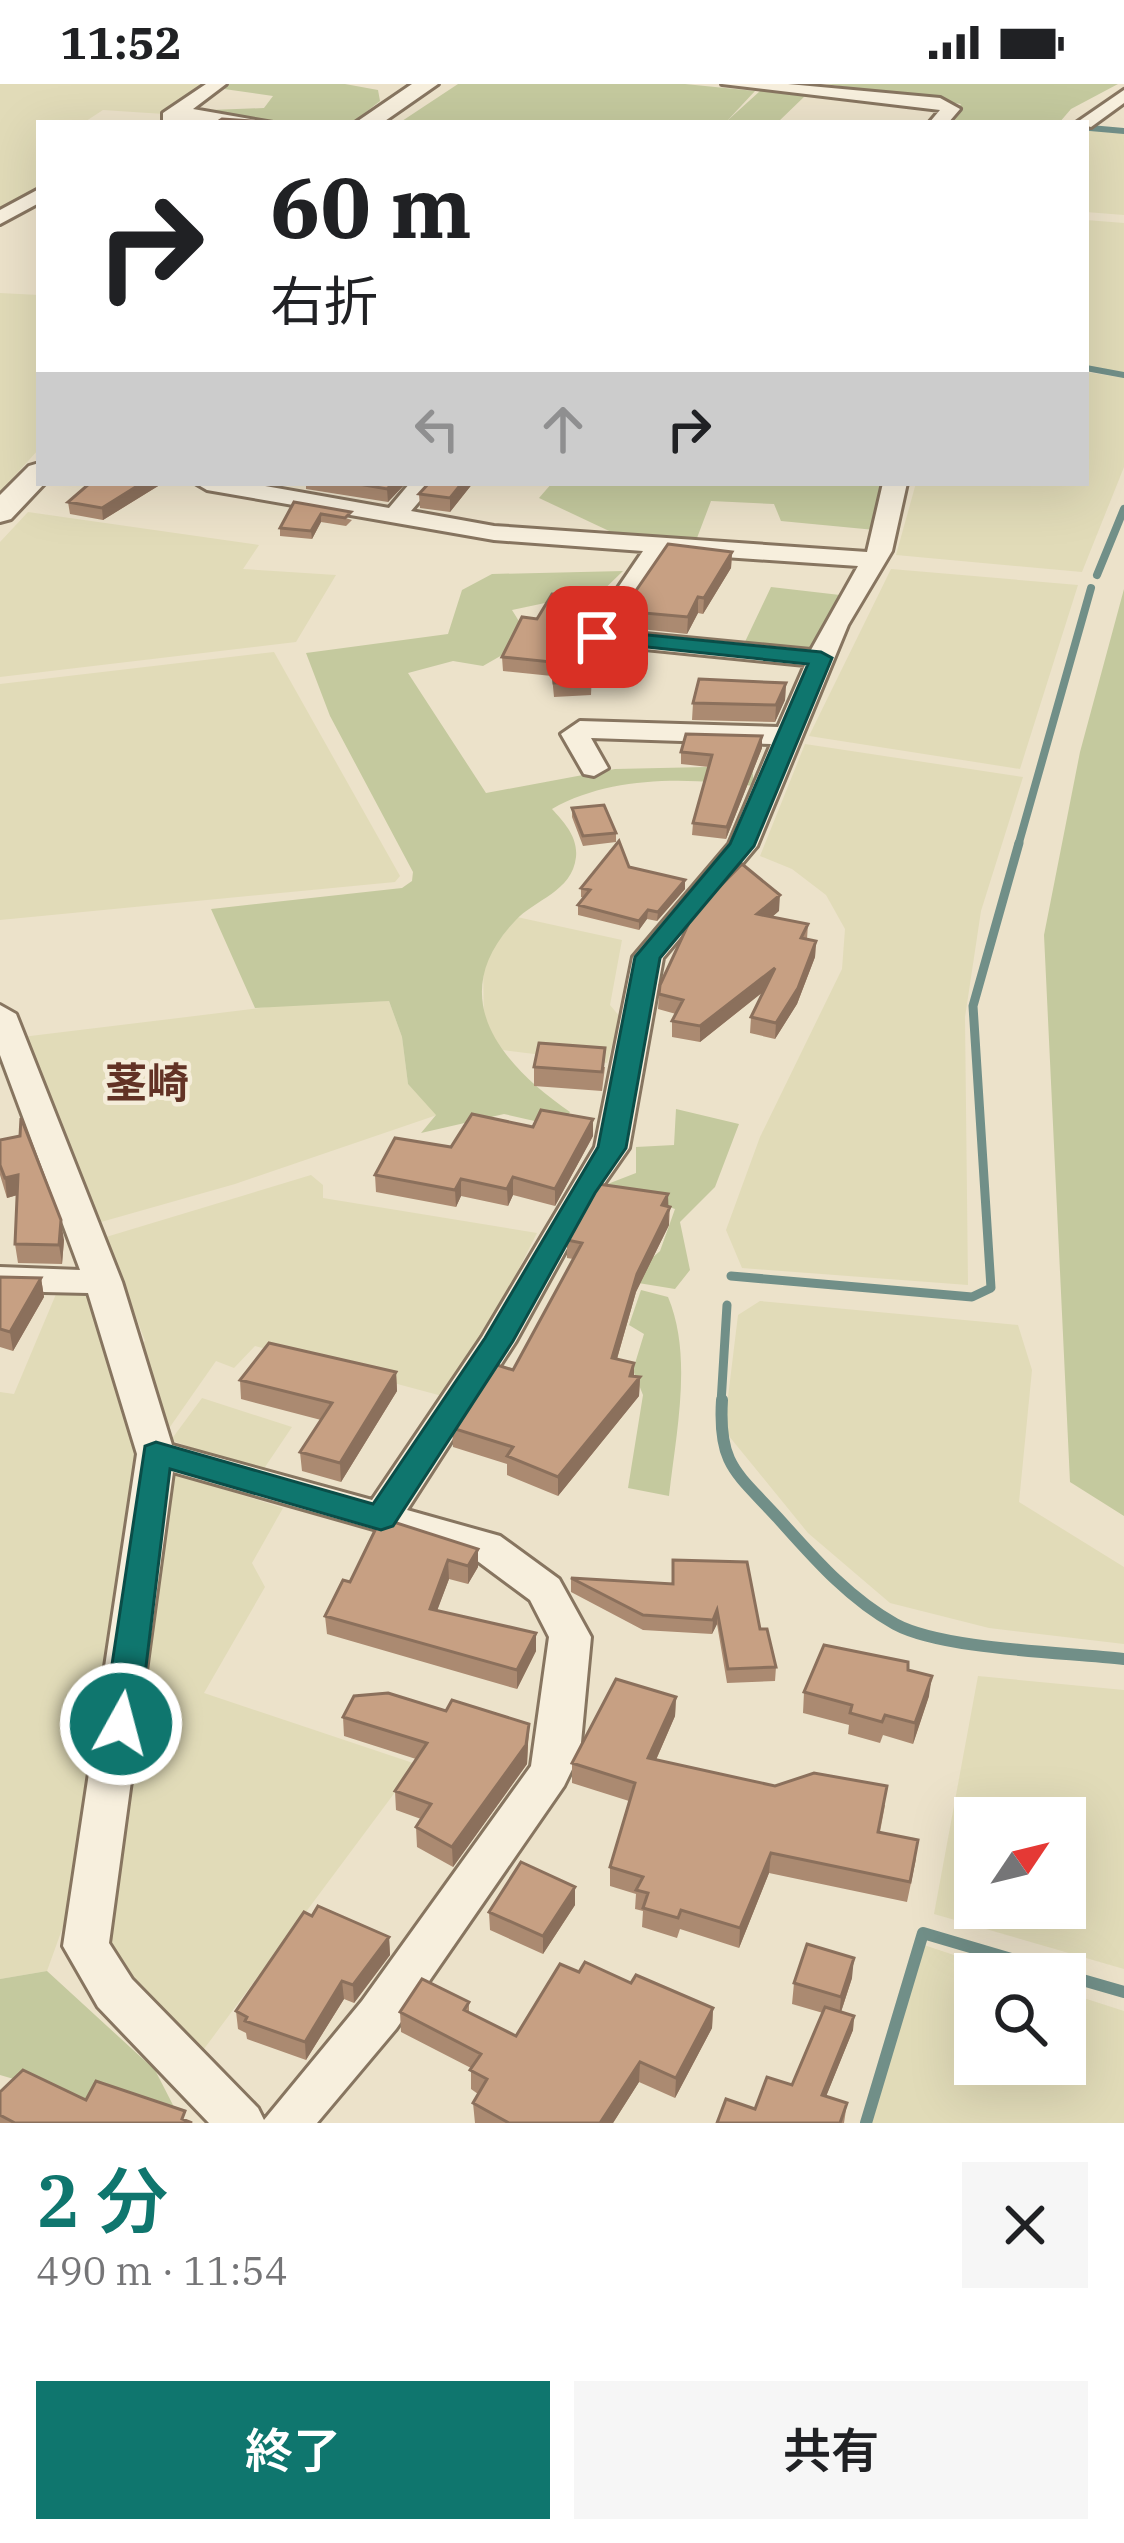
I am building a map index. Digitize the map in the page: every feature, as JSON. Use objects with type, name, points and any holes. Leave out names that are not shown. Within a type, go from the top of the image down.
[{"type":"street","points":[[163,120],[217,84]]},
{"type":"street","points":[[371,120],[427,84]]},
{"type":"street","points":[[731,84],[940,103],[951,109],[941,120]]},
{"type":"street","points":[[1089,120],[1124,94]]},
{"type":"street","points":[[176,112],[240,120]]},
{"type":"street","points":[[0,218],[36,197]]},
{"type":"street","points":[[0,513],[36,475]]},
{"type":"street","points":[[224,486],[494,533],[871,560]]},
{"type":"street","points":[[394,517],[420,486]]},
{"type":"street","points":[[381,1518],[498,1341],[581,1192],[612,1148],[648,957],[742,846],[821,658],[880,550],[894,486]]},
{"type":"street","points":[[657,548],[590,648],[821,658]]},
{"type":"street","points":[[594,768],[575,734],[580,729],[789,736]]},
{"type":"street","points":[[0,1014],[104,1282],[156,1454],[115,1770],[88,1904],[86,1946],[115,1993],[241,2123]]},
{"type":"street","points":[[0,1279],[104,1282]]},
{"type":"street","points":[[156,1454],[487,1546],[545,1590],[570,1637],[558,1753],[441,1931],[287,2123]]},
{"type":"shaded area","points":[[0,84],[209,84],[164,114],[103,110],[88,120],[36,120],[36,193],[0,213]]},
{"type":"shaded area","points":[[1089,130],[1124,133],[1124,215],[1089,212]]},
{"type":"shaded area","points":[[1089,220],[1124,223],[1124,373],[1089,367]]},
{"type":"shaded area","points":[[0,293],[36,295],[36,452],[0,492]]},
{"type":"shaded area","points":[[1089,372],[1124,378],[1124,467],[1082,572],[896,555],[915,486],[1089,486]]},
{"type":"shaded area","points":[[28,512],[259,545],[243,569],[336,575],[296,642],[0,677],[0,542]]},
{"type":"shaded area","points":[[891,569],[1078,585],[1020,769],[809,736]]},
{"type":"shaded area","points":[[274,652],[400,876],[395,882],[0,920],[0,684]]},
{"type":"shaded area","points":[[805,744],[1023,777],[981,911],[965,1017],[968,1285],[742,1268],[726,1230],[760,1137],[842,969],[845,929],[826,895],[792,869],[760,856]]},
{"type":"shaded area","points":[[517,917],[622,940],[610,1005],[620,1017],[607,1063],[503,1050],[484,1025],[483,961]]},
{"type":"shaded area","points":[[389,1001],[402,1037],[408,1084],[437,1115],[235,1184],[94,1224],[22,1037],[302,1003]]},
{"type":"shaded area","points":[[311,1175],[323,1185],[323,1198],[537,1233],[491,1324],[446,1397],[255,1346],[234,1368],[216,1361],[163,1437],[135,1350],[145,1341],[106,1237]]},
{"type":"shaded area","points":[[59,1287],[94,1292],[140,1463],[82,1874],[47,1971],[0,1979],[0,1392],[14,1394]]},
{"type":"shaded area","points":[[760,1301],[1018,1325],[1032,1370],[1019,1502],[1124,1567],[1124,1644],[989,1628],[890,1603],[808,1533],[724,1430],[738,1315]]},
{"type":"shaded area","points":[[202,1398],[292,1427],[261,1473],[171,1440]]},
{"type":"shaded area","points":[[175,1474],[283,1508],[252,1563],[265,1587],[204,1693],[416,1764],[201,2053],[128,1989],[106,1949],[162,1493]]},
{"type":"shaded area","points":[[978,1676],[1124,1690],[1124,1969],[1086,1958],[1086,1953],[1069,1953],[986,1929],[1086,1929],[1086,1797],[956,1797]]},
{"type":"shaded area","points":[[954,1806],[954,1920],[934,1914]]},
{"type":"shaded area","points":[[921,1944],[954,1955],[954,2085],[1086,2085],[1086,1999],[1124,2011],[1124,2123],[872,2123]]},
{"type":"green space","points":[[226,84],[345,84],[378,90],[380,101],[356,120],[262,120],[185,111],[264,108],[273,96],[217,88]]},
{"type":"green space","points":[[458,84],[685,84],[755,91],[728,120],[404,120]]},
{"type":"green space","points":[[826,84],[1118,84],[1071,109],[1062,120],[950,120],[961,104]]},
{"type":"green space","points":[[760,91],[806,95],[780,120],[728,120]]},
{"type":"green space","points":[[549,486],[887,486],[875,530],[781,521],[774,504],[711,501],[697,538],[624,538],[539,498]]},
{"type":"green space","points":[[623,571],[587,606],[545,603],[512,610],[530,639],[483,666],[453,661],[408,673],[486,793],[615,769],[752,766],[754,786],[650,782],[599,790],[552,809],[575,843],[573,869],[560,887],[515,921],[494,949],[484,976],[483,1002],[503,1051],[570,1112],[561,1127],[504,1114],[421,1133],[436,1115],[408,1084],[402,1037],[389,1001],[255,1008],[211,909],[402,888],[412,881],[413,872],[330,716],[306,653],[448,634],[462,590],[492,574]]},
{"type":"green space","points":[[771,587],[840,595],[814,655],[743,646]]},
{"type":"green space","points":[[1124,589],[1124,1516],[1070,1482],[1044,935],[1080,752]]},
{"type":"green space","points":[[676,1109],[739,1124],[715,1187],[680,1222],[690,1270],[675,1289],[626,1281],[660,1251],[675,1209],[605,1185],[636,1173],[636,1147],[674,1145]]},
{"type":"green space","points":[[641,1290],[668,1297],[680,1344],[680,1395],[669,1496],[628,1488],[643,1395],[633,1370],[644,1334],[629,1325]]},
{"type":"green space","points":[[47,1971],[155,2070],[174,2107],[76,2106],[48,2089],[0,2075],[0,1979]]},
{"type":"building","points":[[87,486],[137,486],[102,508],[68,502]]},
{"type":"building","points":[[426,486],[460,486],[450,498],[419,494]]},
{"type":"building","points":[[294,502],[351,512],[345,518],[321,514],[311,531],[280,528]]},
{"type":"building","points":[[668,544],[732,552],[688,617],[622,611]]},
{"type":"building","points":[[552,594],[595,599],[565,643],[569,654],[591,656],[606,636],[641,640],[631,662],[592,658],[592,681],[554,683],[552,662],[502,657],[522,617],[537,619]]},
{"type":"building","points":[[699,679],[786,683],[776,705],[693,703]]},
{"type":"building","points":[[686,734],[762,736],[727,827],[693,823],[712,755],[681,752]]},
{"type":"building","points":[[604,805],[616,833],[583,836],[572,808]]},
{"type":"building","points":[[619,841],[629,867],[685,880],[658,912],[648,910],[639,921],[578,905],[590,890],[581,888]]},
{"type":"building","points":[[742,864],[780,895],[757,914],[808,924],[801,938],[816,941],[798,988],[776,1023],[751,1017],[775,968],[700,1026],[672,1021],[683,1000],[659,994],[660,985],[693,914]]},
{"type":"building","points":[[539,1043],[605,1048],[602,1072],[534,1067]]},
{"type":"building","points":[[541,1110],[593,1119],[555,1189],[513,1177],[507,1189],[461,1179],[455,1190],[375,1175],[395,1138],[451,1147],[472,1114],[533,1127]]},
{"type":"building","points":[[21,1118],[61,1220],[59,1245],[15,1244],[18,1175],[5,1178],[0,1140],[20,1136]]},
{"type":"building","points":[[598,1184],[668,1194],[662,1205],[670,1207],[637,1274],[612,1358],[634,1363],[630,1376],[640,1377],[558,1477],[507,1456],[513,1447],[452,1428],[494,1364],[513,1370],[582,1243],[567,1240]]},
{"type":"building","points":[[0,1277],[41,1278],[10,1332],[0,1329]]},
{"type":"building","points":[[269,1343],[396,1372],[340,1463],[300,1452],[332,1403],[240,1380]]},
{"type":"building","points":[[381,1518],[478,1549],[468,1566],[448,1560],[430,1609],[536,1633],[517,1670],[325,1616],[343,1580],[350,1582]]},
{"type":"building","points":[[673,1560],[747,1562],[760,1629],[767,1629],[776,1667],[728,1669],[717,1610],[713,1620],[643,1615],[571,1578],[673,1584]]},
{"type":"building","points":[[824,1645],[908,1662],[908,1670],[932,1676],[915,1723],[885,1715],[882,1722],[850,1713],[852,1705],[804,1692]]},
{"type":"building","points":[[616,1679],[676,1697],[648,1758],[775,1786],[814,1773],[887,1786],[878,1832],[918,1840],[910,1882],[771,1853],[740,1928],[681,1910],[678,1918],[643,1908],[648,1893],[636,1890],[643,1877],[610,1867],[635,1783],[572,1763]]},
{"type":"building","points":[[388,1693],[446,1711],[452,1700],[529,1724],[526,1745],[452,1847],[416,1827],[431,1804],[395,1791],[427,1743],[343,1717],[354,1696]]},
{"type":"building","points":[[521,1862],[575,1887],[543,1936],[489,1912]]},
{"type":"building","points":[[318,1906],[389,1937],[353,1985],[342,1981],[305,2042],[245,2021],[247,2017],[236,2011],[304,1912],[312,1916]]},
{"type":"building","points":[[807,1944],[854,1958],[841,1997],[794,1983]]},
{"type":"building","points":[[585,1962],[631,1983],[636,1975],[713,2008],[676,2078],[640,2062],[600,2123],[509,2123],[473,2103],[487,2079],[470,2070],[481,2054],[400,2012],[422,1979],[469,2002],[464,2010],[516,2036],[560,1964],[579,1972]]},
{"type":"building","points":[[825,2007],[854,2016],[822,2095],[847,2103],[840,2123],[717,2123],[726,2099],[755,2109],[767,2077],[792,2085]]},
{"type":"building","points":[[23,2070],[86,2100],[96,2081],[185,2111],[182,2119],[192,2123],[15,2123],[0,2115],[0,2092]]},
{"type":"waterway","points":[[1090,128],[1124,131]]},
{"type":"waterway","points":[[1089,369],[1124,375]]},
{"type":"waterway","points":[[1097,575],[1124,509]]},
{"type":"waterway","points":[[1018,846],[1091,588]]},
{"type":"waterway","points":[[731,1276],[972,1297],[991,1288],[973,1006],[1019,843]]},
{"type":"waterway","points":[[721,1403],[727,1305]]},
{"type":"waterway","points":[[722,1400],[723,1439],[741,1478],[832,1576],[878,1614],[916,1633],[943,1639],[1124,1659]]},
{"type":"waterway","points":[[866,2123],[923,1933],[991,1953]]},
{"type":"waterway","points":[[1086,1981],[1124,1992]]},
{"type":"district","name":"茎崎","points":[[147,1082]]},
{"type":"route","points":[[121,1724],[156,1454],[381,1518],[498,1341],[581,1192],[612,1148],[617,1100],[648,957],[683,910],[742,846],[821,658],[597,637]]}]
